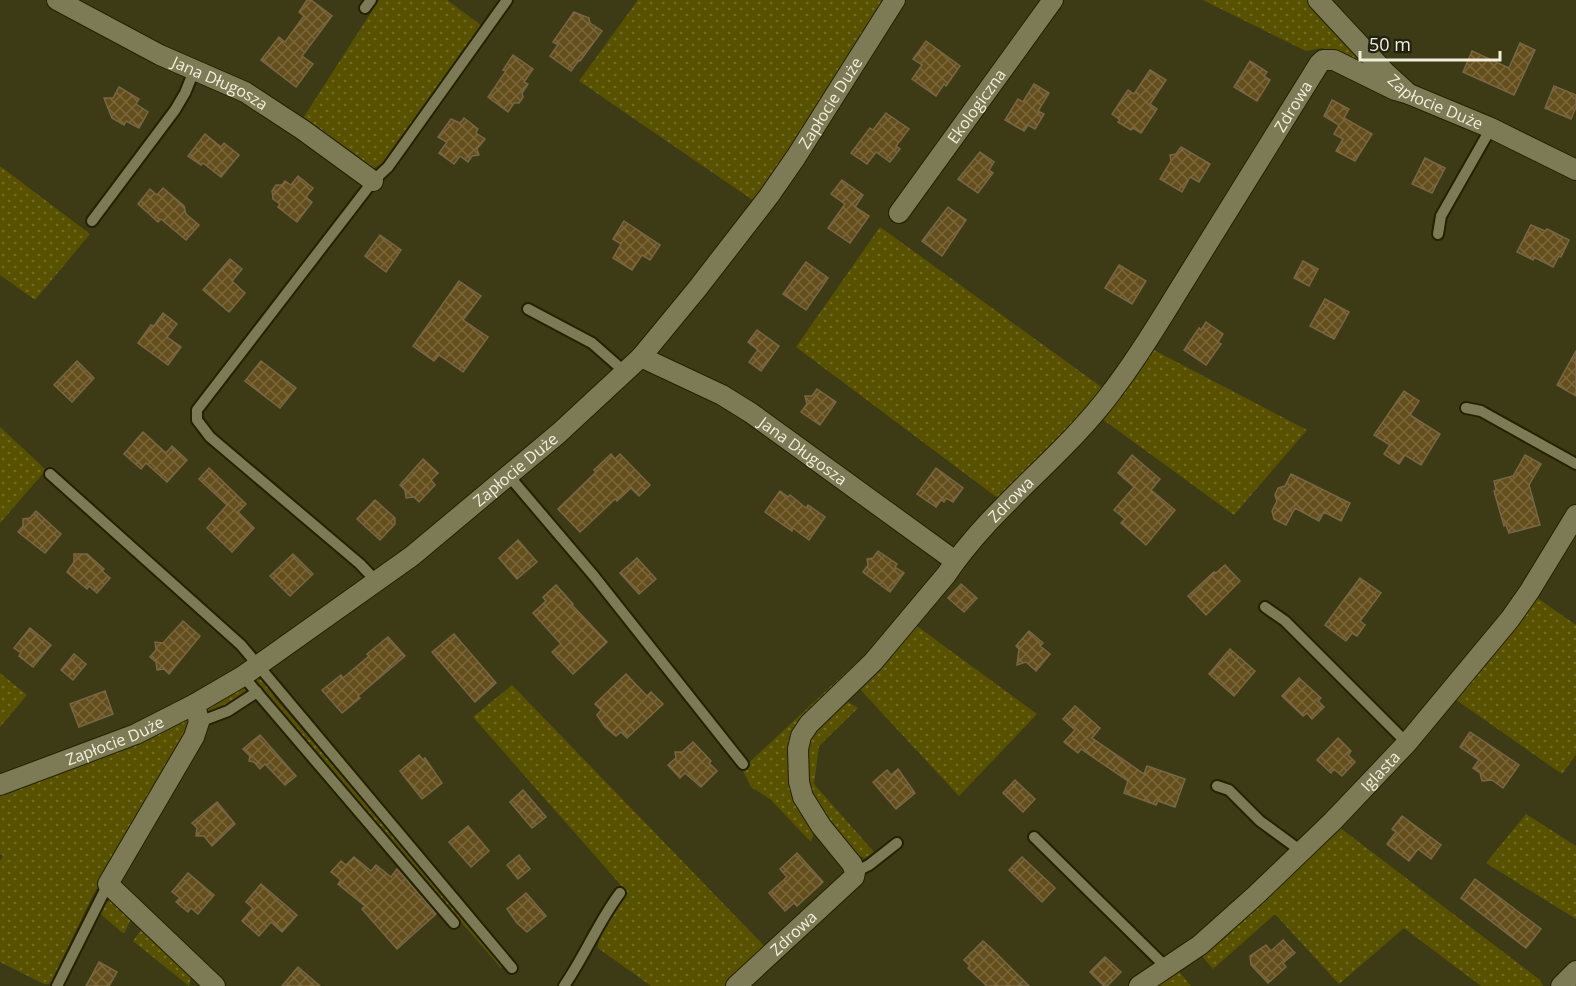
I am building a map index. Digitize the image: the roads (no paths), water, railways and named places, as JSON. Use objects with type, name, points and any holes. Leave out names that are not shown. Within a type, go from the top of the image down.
[{"type":"street","name":"Jana Długosza","points":[[57,0],[194,71],[245,92],[373,181]]},
{"type":"street","name":"Zapłocie Duże","points":[[0,785],[197,713],[251,671],[412,556],[510,476],[641,357],[769,196],[895,0]]},
{"type":"street","name":"Ekologiczna","points":[[899,213],[1053,0]]},
{"type":"street","name":"Zapłocie Duże","points":[[1318,0],[1385,72],[1409,94],[1491,128],[1576,170]]},
{"type":"street","name":"Zdrowa","points":[[736,986],[854,878],[855,872],[852,864],[821,826],[803,797],[797,764],[798,749],[801,736],[809,724],[873,662],[946,575],[955,561],[995,516],[1092,417],[1113,390],[1222,221],[1319,64],[1323,60],[1334,60],[1395,90],[1409,94]]},
{"type":"street","name":"Jana Długosza","points":[[641,357],[722,395],[751,413],[955,561]]},
{"type":"street","name":"Iglasta","points":[[1139,986],[1200,945],[1256,895],[1333,821],[1407,743],[1510,619],[1576,515]]},
{"type":"street","points":[[197,713],[194,737],[108,884],[215,986]]},
{"type":"street","points":[[1561,986],[1576,971]]},
{"type":"lane","points":[[377,582],[360,564],[210,437],[197,420],[197,410],[373,181],[388,167],[507,0]]},
{"type":"lane","points":[[92,221],[175,110],[194,71]]},
{"type":"lane","points":[[1438,234],[1441,216],[1491,128]]},
{"type":"lane","points":[[528,309],[592,344],[625,372]]},
{"type":"lane","points":[[1466,408],[1481,411],[1576,464]]},
{"type":"lane","points":[[50,474],[220,625],[251,671],[513,968]]},
{"type":"lane","points":[[510,476],[594,576],[743,764]]},
{"type":"lane","points":[[1265,607],[1285,621],[1407,743]]},
{"type":"lane","points":[[251,671],[257,692],[454,923]]},
{"type":"lane","points":[[197,713],[228,711],[257,692]]},
{"type":"lane","points":[[1217,786],[1228,790],[1260,821],[1301,851]]},
{"type":"lane","points":[[1034,837],[1166,967]]},
{"type":"lane","points":[[855,872],[869,865],[897,843]]},
{"type":"lane","points":[[57,986],[108,884]]},
{"type":"lane","points":[[564,986],[581,962],[607,911],[620,894]]}]
